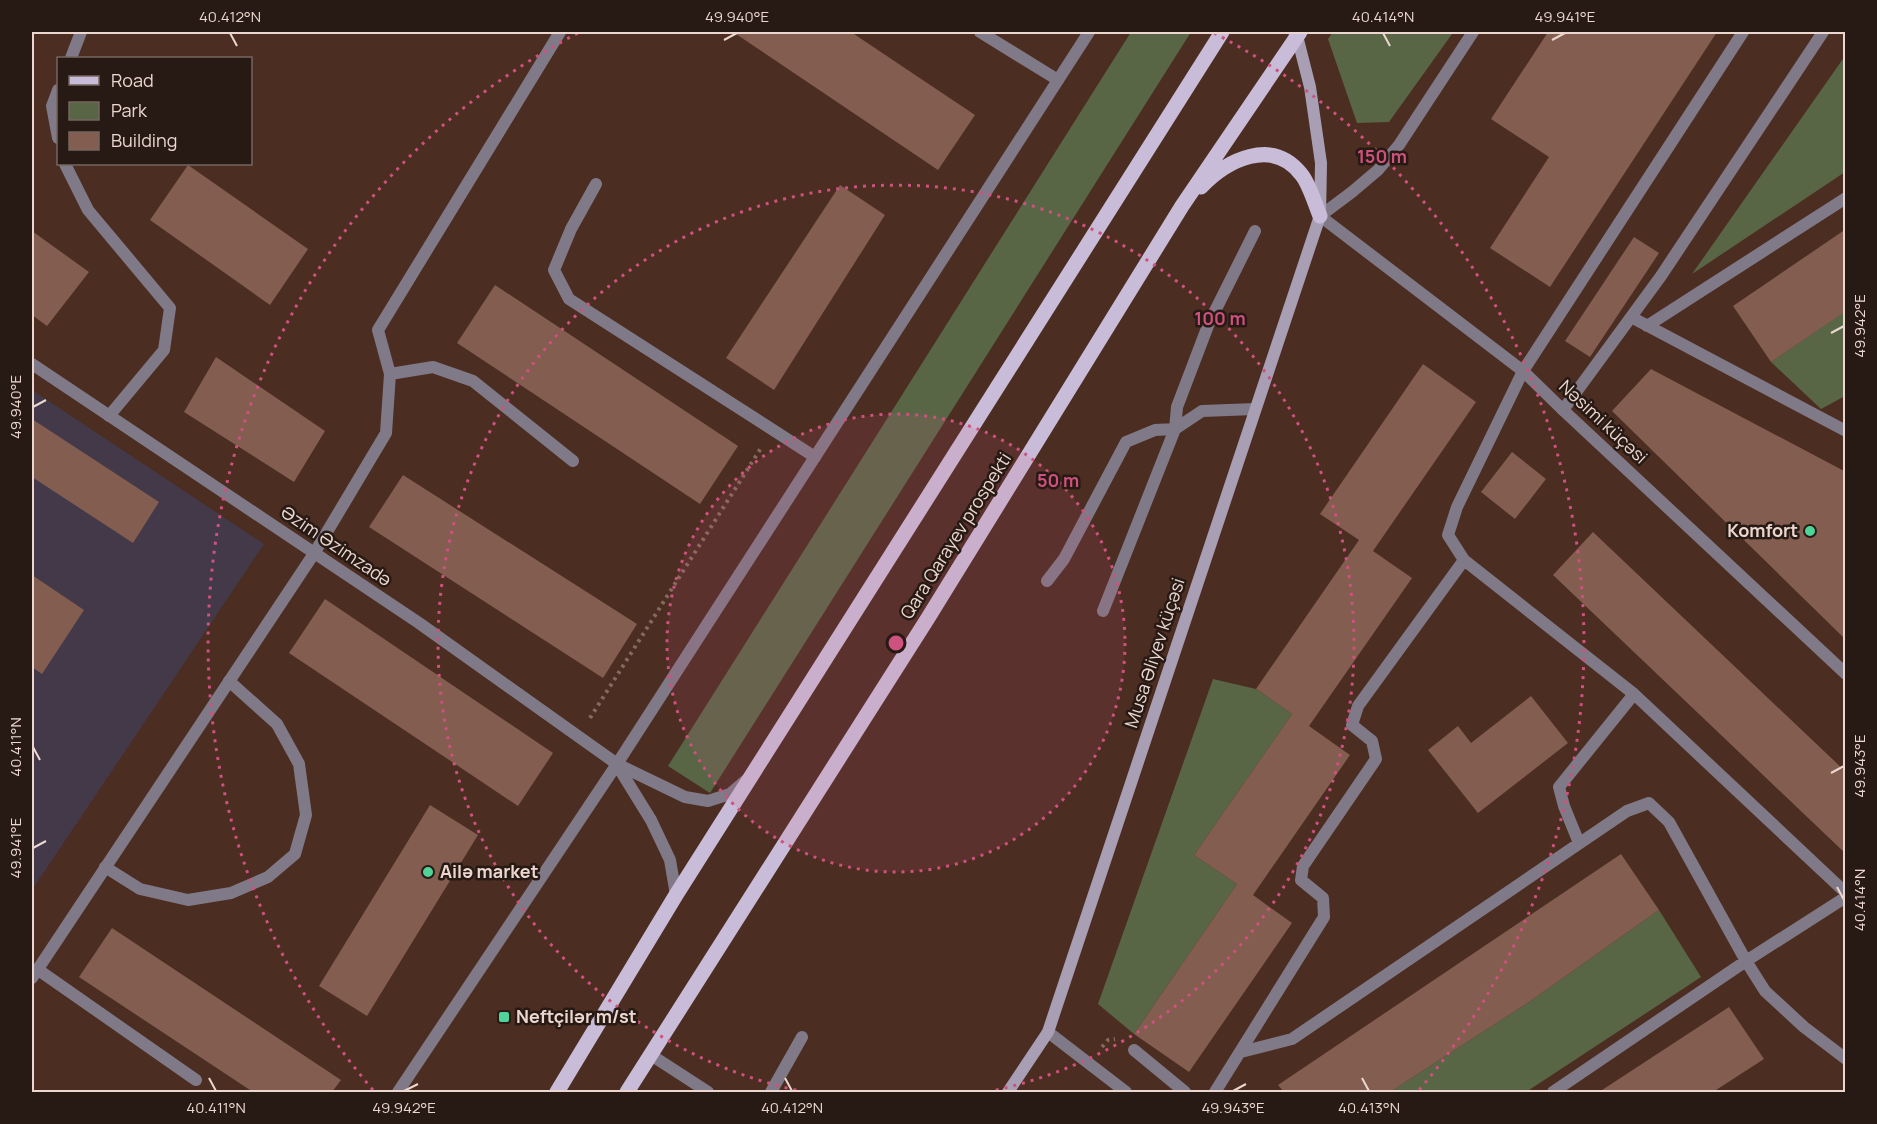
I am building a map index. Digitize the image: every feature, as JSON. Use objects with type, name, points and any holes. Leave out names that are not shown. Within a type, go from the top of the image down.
[{"type":"main road","points":[[557,1092],[676,895],[1222,32]]},
{"type":"main road","name":"Qara Qarayev prospekti","points":[[627,1092],[934,608],[1182,206],[1297,33]]},
{"type":"main road","points":[[1182,206],[1209,178],[1233,162],[1258,154],[1282,160],[1302,175],[1320,216]]},
{"type":"street","points":[[71,57],[81,32]]},
{"type":"street","points":[[196,1080],[34,974],[315,552],[386,433],[390,374],[378,330],[560,32]]},
{"type":"street","points":[[980,32],[1058,80]]},
{"type":"street","points":[[398,1092],[617,764],[1089,32]]},
{"type":"street","points":[[1320,216],[1378,170],[1399,145],[1473,32]]},
{"type":"street","points":[[1553,1092],[1845,895],[1634,694],[1464,560],[1448,535],[1457,507],[1523,370],[1743,32]]},
{"type":"street","points":[[1563,410],[1661,276],[1823,32]]},
{"type":"street","name":"Musa Əliyev küçəsi","points":[[1008,1092],[1048,1032],[1320,216],[1321,163],[1311,87],[1297,33]]},
{"type":"street","points":[[57,93],[52,106],[57,133]]},
{"type":"street","points":[[66,165],[88,210],[170,308],[164,350],[109,416]]},
{"type":"street","points":[[596,184],[571,229],[554,270],[569,299],[815,457]]},
{"type":"street","points":[[1647,326],[1845,198]]},
{"type":"street","name":"Nəsimi küçəsi","points":[[1320,216],[1523,370],[1563,410],[1844,669]]},
{"type":"street","points":[[1103,611],[1175,429],[1177,407],[1209,323],[1255,231]]},
{"type":"street","points":[[1631,317],[1845,431]]},
{"type":"street","name":"Əzim Əzimzadə","points":[[32,364],[419,623],[617,764]]},
{"type":"street","points":[[390,374],[433,367],[473,381],[573,461]]},
{"type":"street","points":[[1047,581],[1064,559],[1126,442],[1155,430],[1175,429],[1202,411],[1255,409]]},
{"type":"street","points":[[1215,1092],[1324,917],[1323,898],[1301,880],[1303,866],[1376,759],[1372,741],[1352,725],[1358,706],[1464,560]]},
{"type":"street","points":[[105,867],[140,889],[188,900],[231,893],[268,877],[295,854],[306,815],[299,764],[277,724],[229,681]]},
{"type":"street","points":[[1580,843],[1564,807],[1559,787],[1634,694]]},
{"type":"street","points":[[617,764],[686,797],[708,801],[730,794],[751,777]]},
{"type":"street","points":[[617,764],[651,820],[670,860],[676,895]]},
{"type":"street","points":[[1241,1052],[1292,1039],[1627,811],[1649,803],[1669,822],[1765,991],[1804,1027],[1845,1059]]},
{"type":"street","points":[[1048,1032],[1126,1092]]},
{"type":"street","points":[[771,1092],[802,1037]]},
{"type":"street","points":[[1134,1050],[1185,1092]]},
{"type":"street","points":[[651,1055],[708,1092]]},
{"type":"path","points":[[578,736],[773,430]]},
{"type":"path","points":[[1090,1065],[1108,1040],[1116,1039],[1134,1050]]},
{"type":"shaded area","points":[[32,390],[264,544],[32,890]]},
{"type":"green space","points":[[1131,32],[1191,32],[710,793],[668,766]]},
{"type":"green space","points":[[1333,32],[1451,32],[1452,34],[1389,122],[1357,123],[1328,39]]},
{"type":"green space","points":[[1845,56],[1845,172],[1692,274]]},
{"type":"green space","points":[[1845,311],[1845,396],[1821,409],[1771,362]]},
{"type":"green space","points":[[1213,679],[1256,689],[1292,714],[1194,855],[1237,884],[1134,1034],[1098,1004]]},
{"type":"green space","points":[[1659,910],[1701,977],[1526,1092],[1390,1092],[1529,1002]]},
{"type":"building","points":[[733,32],[851,32],[975,115],[938,170]]},
{"type":"building","points":[[1548,32],[1717,32],[1550,287],[1490,248],[1549,157],[1491,119]]},
{"type":"building","points":[[188,165],[308,249],[270,305],[150,220]]},
{"type":"building","points":[[840,185],[885,215],[774,390],[726,358]]},
{"type":"building","points":[[1846,229],[1846,311],[1771,362],[1733,306]]},
{"type":"building","points":[[32,231],[89,272],[47,326],[32,315]]},
{"type":"building","points":[[1634,237],[1659,253],[1590,357],[1565,341]]},
{"type":"building","points":[[495,285],[738,446],[700,504],[457,343]]},
{"type":"building","points":[[216,357],[325,431],[294,482],[184,412]]},
{"type":"building","points":[[1423,364],[1476,402],[1373,551],[1412,578],[1309,726],[1350,755],[1253,895],[1292,923],[1189,1072],[1134,1034],[1237,884],[1194,855],[1292,714],[1256,689],[1359,540],[1320,514]]},
{"type":"building","points":[[1651,369],[1846,472],[1846,635],[1843,637],[1612,411]]},
{"type":"building","points":[[32,419],[159,502],[133,543],[32,477]]},
{"type":"building","points":[[1512,452],[1546,479],[1515,519],[1481,492]]},
{"type":"building","points":[[403,475],[637,624],[603,678],[369,527]]},
{"type":"building","points":[[1593,532],[1846,772],[1846,854],[1553,575]]},
{"type":"building","points":[[32,575],[84,610],[42,674],[32,667]]},
{"type":"building","points":[[325,599],[553,753],[518,806],[289,653]]},
{"type":"building","points":[[1531,696],[1568,743],[1478,813],[1428,750],[1458,726],[1471,743]]},
{"type":"building","points":[[430,805],[478,835],[367,1016],[319,986]]},
{"type":"building","points":[[1621,854],[1659,910],[1529,1002],[1390,1092],[1284,1092],[1278,1085]]},
{"type":"building","points":[[112,928],[341,1080],[332,1092],[253,1092],[79,977]]},
{"type":"building","points":[[1729,1007],[1764,1059],[1713,1092],[1599,1092]]},
{"type":"place","name":"Komfort","points":[[1810,531]]},
{"type":"place","name":"Ailə market","points":[[428,872]]},
{"type":"place","name":"Neftçilər m/st","points":[[504,1017]]}]
